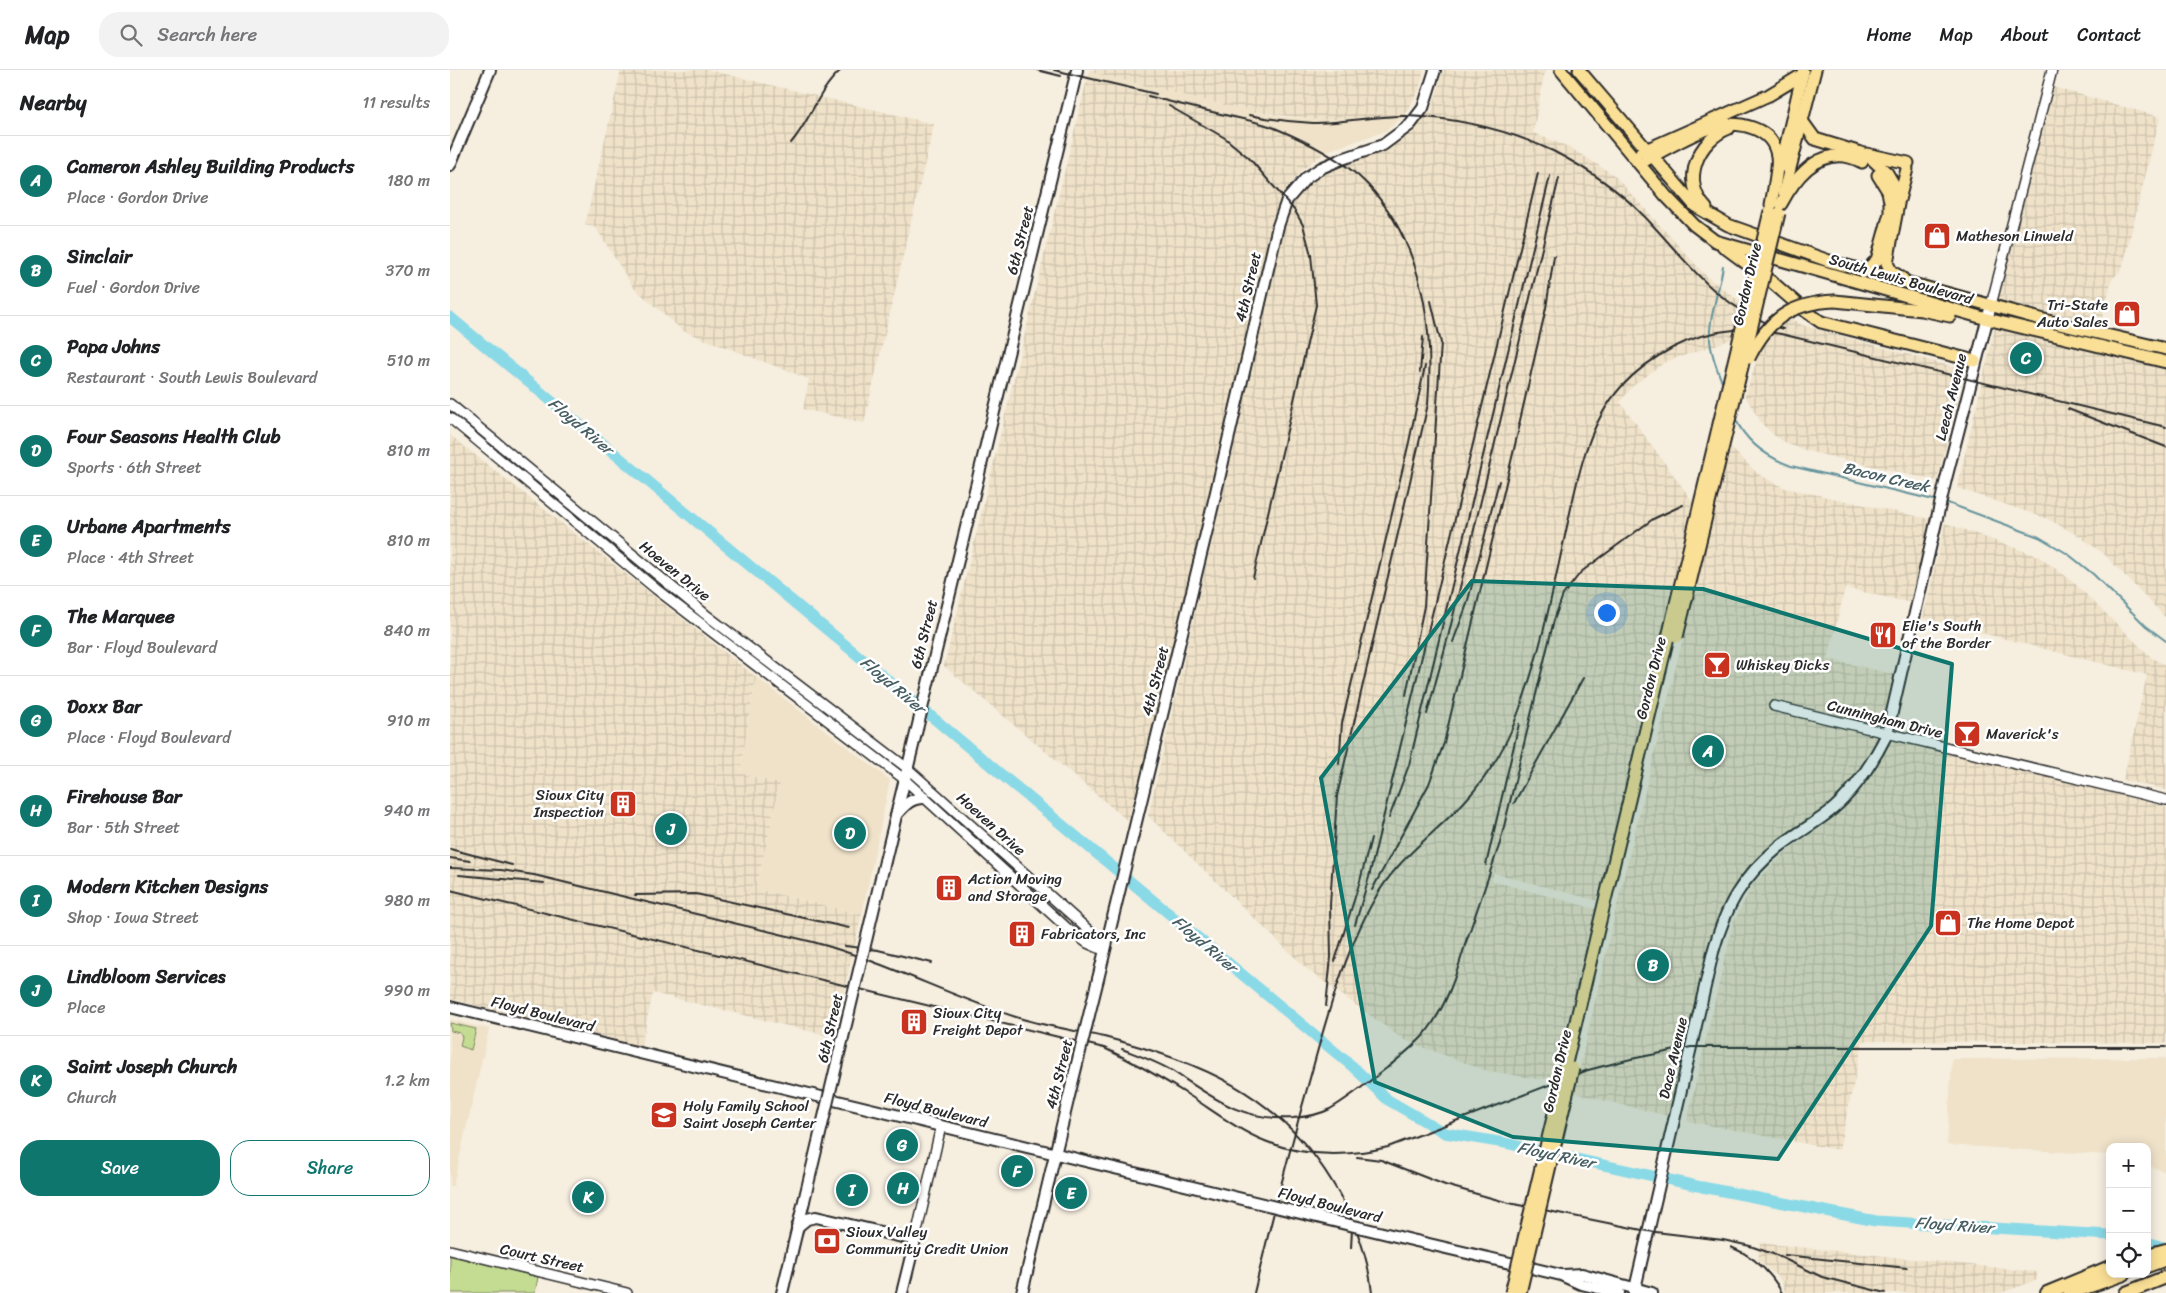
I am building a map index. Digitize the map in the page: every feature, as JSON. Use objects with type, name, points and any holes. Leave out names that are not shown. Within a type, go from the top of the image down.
[{"type":"highway","points":[[2151,1254],[2166,1250]]},
{"type":"highway","points":[[2151,1264],[2166,1258]]},
{"type":"highway","points":[[2070,1289],[2106,1269]]},
{"type":"highway","points":[[2047,1293],[2110,1278]]},
{"type":"highway","points":[[2126,1293],[2166,1278]]},
{"type":"highway","points":[[2136,1293],[2166,1278]]},
{"type":"main road","points":[[450,165],[490,70]]},
{"type":"main road","name":"6th Street","points":[[782,1293],[906,768],[1077,70]]},
{"type":"main road","name":"4th Street","points":[[1022,1293],[1212,509],[1278,226],[1287,200],[1306,178],[1321,168],[1383,145],[1396,138],[1410,125],[1423,108],[1435,70]]},
{"type":"main road","name":"South Lewis Boulevard","points":[[1561,70],[1685,217],[1716,241],[1987,319],[2166,362]]},
{"type":"main road","name":"South Lewis Boulevard","points":[[1579,70],[1696,206],[1718,220],[1829,261],[1869,273],[2055,323],[2166,350]]},
{"type":"main road","name":"Gordon Drive","points":[[1511,1293],[1775,208],[1802,121],[1815,70]]},
{"type":"main road","points":[[1637,160],[1769,94],[1803,73]]},
{"type":"main road","name":"Gordon Drive","points":[[1520,1293],[1629,832],[1736,398],[1803,73]]},
{"type":"main road","points":[[1802,121],[1809,134],[1815,139],[1862,153],[1876,154],[1907,166],[1887,263],[1897,276],[1918,286]]},
{"type":"main road","points":[[1649,153],[1715,126],[1737,125],[1759,130],[1772,142],[1778,158],[1775,208]]},
{"type":"main road","points":[[1718,220],[1701,203],[1696,191],[1695,162],[1709,139],[1737,125]]},
{"type":"main road","points":[[1862,153],[1881,166],[1887,173],[1894,185],[1898,204]]},
{"type":"main road","points":[[1775,208],[1792,184],[1805,170],[1827,157],[1859,160],[1875,171],[1888,191],[1890,213],[1877,260],[1864,284]]},
{"type":"main road","points":[[1716,241],[1773,282],[1804,310],[1821,322],[1975,361]]},
{"type":"main road","points":[[1869,273],[1887,263]]},
{"type":"main road","points":[[1736,398],[1748,360],[1766,331],[1772,323],[1803,305],[1836,301],[1922,310],[1973,321],[1987,319]]},
{"type":"main road","name":"Leech Avenue","points":[[1887,734],[1946,479],[1991,305]]},
{"type":"main road","name":"Dace Avenue","points":[[1634,1290],[1713,952],[1726,910],[1752,872],[1779,847],[1835,807],[1859,780],[1876,756],[1887,734]]},
{"type":"main road","points":[[895,816],[907,803],[916,798],[924,798]]},
{"type":"main road","name":"Floyd Boulevard","points":[[450,1007],[1561,1275]]},
{"type":"main road","points":[[804,1201],[816,1217]]},
{"type":"main road","points":[[797,1227],[807,1219],[816,1217],[915,1240],[902,1293]]},
{"type":"main road","points":[[1561,1275],[1582,1274],[1634,1290],[1652,1293]]},
{"type":"main road","points":[[1561,1275],[1582,1284],[1619,1293]]},
{"type":"street","name":"Leech Avenue","points":[[1991,305],[2052,70]]},
{"type":"street","name":"Hoeven Drive","points":[[450,404],[705,614],[843,717],[906,768],[1095,936],[1105,951]]},
{"type":"street","name":"Hoeven Drive","points":[[450,418],[656,589],[904,780],[1068,928],[1087,943],[1105,951]]},
{"type":"street","name":"Cunningham Drive","points":[[1774,706],[2166,800]]},
{"type":"street","points":[[915,1240],[942,1126]]},
{"type":"street","name":"Court Street","points":[[450,1250],[628,1293]]},
{"type":"highlighted area","points":[[1472,581],[1703,589],[1952,664],[1931,926],[1778,1159],[1513,1137],[1375,1082],[1321,778]]},
{"type":"shaded area","points":[[621,70],[708,70],[934,124],[864,423],[803,409],[809,379],[683,331],[633,287],[596,228],[585,225]]},
{"type":"shaded area","points":[[1089,70],[1424,70],[1419,90],[1405,115],[1321,120],[1253,112],[1089,72]]},
{"type":"shaded area","points":[[1443,70],[1545,70],[1533,133],[1569,147],[1614,175],[1707,277],[1742,303],[1733,339],[1665,362],[1633,386],[1620,402],[1694,503],[1598,901],[1494,873],[1492,881],[1596,909],[1554,1078],[1536,1079],[1484,1070],[1404,1040],[1309,971],[1148,816],[1288,211],[1303,186],[1324,171],[1395,144],[1410,130],[1423,113],[1431,113]]},
{"type":"shaded area","points":[[1089,72],[1253,112],[1283,117],[1321,120],[1405,115],[1386,131],[1327,151],[1271,124],[1087,79]]},
{"type":"shaded area","points":[[1087,79],[1271,124],[1327,151],[1304,168],[1284,191],[1272,222],[1276,224],[1194,570],[1128,821],[944,666]]},
{"type":"shaded area","points":[[2053,87],[2160,117],[2122,269],[2112,279],[2100,327],[1997,302]]},
{"type":"shaded area","points":[[1790,318],[1802,325],[1964,370],[1937,481],[1811,452],[1790,445],[1775,436],[1762,424],[1745,396],[1760,350],[1779,325]]},
{"type":"shaded area","points":[[1995,327],[2166,368],[2166,618],[2103,553],[2079,536],[2048,519],[1957,488]]},
{"type":"shaded area","points":[[450,435],[756,677],[740,773],[780,784],[756,889],[862,914],[833,1037],[653,993],[641,1046],[450,999]]},
{"type":"shaded area","points":[[1730,447],[1758,474],[1785,488],[1930,519],[1911,603],[1845,588],[1828,659],[1897,675],[1889,713],[1879,741],[1860,771],[1834,801],[1789,833],[1757,860],[1732,891],[1716,929],[1668,1116],[1574,1093],[1617,905]]},
{"type":"shaded area","points":[[1945,523],[2038,556],[2071,580],[2152,658],[2166,665],[2166,790],[2123,780],[2147,675],[1923,618]]},
{"type":"shaded area","points":[[756,677],[890,780],[862,914],[756,889],[780,784],[740,773]]},
{"type":"shaded area","points":[[1889,735],[2166,807],[2166,1043],[1863,1041],[1839,1150],[1687,1121],[1733,923],[1753,884],[1789,849],[1827,823],[1872,774]]},
{"type":"shaded area","points":[[450,1020],[489,1029],[453,1186],[450,1186]]},
{"type":"shaded area","points":[[2166,1058],[2166,1172],[2151,1166],[2151,1143],[2106,1143],[2106,1155],[1947,1145],[1952,1059]]},
{"type":"shaded area","points":[[1760,1243],[2037,1272],[2037,1280],[2001,1293],[1786,1293],[1780,1279],[1758,1260]]},
{"type":"green space","points":[[450,1023],[476,1029],[471,1050],[460,1046],[462,1037],[460,1033],[451,1031]]},
{"type":"green space","points":[[450,1255],[538,1277],[535,1293],[450,1293]]},
{"type":"waterway","name":"Bacon Creek","points":[[1723,266],[1712,314],[1710,340],[1715,363],[1723,385]]},
{"type":"waterway","name":"Floyd River","points":[[450,317],[1352,1066],[1388,1100],[1445,1133],[1505,1143],[1702,1187],[1876,1221],[2106,1235]]},
{"type":"waterway","name":"Bacon Creek","points":[[1735,418],[1745,434],[1758,448],[1791,466],[1938,501]]},
{"type":"waterway","name":"Bacon Creek","points":[[1945,502],[2039,537],[2068,554],[2093,574],[2146,626],[2166,641]]},
{"type":"waterway","name":"Floyd River","points":[[2151,1243],[2166,1248]]},
{"type":"railway","points":[[791,143],[826,87],[841,70]]},
{"type":"railway","points":[[1037,70],[1061,76]]},
{"type":"railway","points":[[1054,70],[1156,94]]},
{"type":"railway","points":[[1148,96],[1271,127],[1312,146],[1348,167],[1367,184],[1386,208],[1401,233],[1421,288],[1429,346],[1428,404],[1337,796],[1330,905],[1331,957],[1326,1006]]},
{"type":"railway","points":[[1169,106],[1225,138],[1249,158],[1295,211],[1303,225],[1311,255],[1316,305],[1253,578]]},
{"type":"railway","points":[[1249,115],[1313,123],[1395,116],[1426,117],[1481,126],[1535,143],[1578,165],[1602,180],[1624,198],[1645,217],[1691,268],[1722,297],[1759,320],[1783,329]]},
{"type":"railway","points":[[1355,925],[1369,877],[1538,173]]},
{"type":"railway","points":[[1389,818],[1409,765],[1550,176]]},
{"type":"railway","points":[[1427,714],[1448,637],[1559,178]]},
{"type":"railway","points":[[1518,429],[1546,308],[1554,256]]},
{"type":"railway","points":[[1406,695],[1424,606],[1441,343],[1431,301]]},
{"type":"railway","points":[[1254,1293],[1318,1050],[1346,961],[1364,919],[1383,885],[1405,859],[1473,791],[1496,761],[1513,728],[1538,651],[1583,459],[1598,421],[1608,403],[1632,376],[1658,356],[1687,341],[1718,332],[1752,330],[1781,334],[2166,427]]},
{"type":"railway","points":[[1420,372],[1423,337]]},
{"type":"railway","points":[[1339,764],[1342,723],[1409,442],[1425,366]]},
{"type":"railway","points":[[2068,409],[2166,447]]},
{"type":"railway","points":[[1372,890],[1429,784],[1444,743],[1520,424]]},
{"type":"railway","points":[[1453,642],[1467,604],[1499,481]]},
{"type":"railway","points":[[1465,945],[1500,843],[1554,620],[1563,595],[1581,572],[1653,519],[1683,505]]},
{"type":"railway","points":[[1514,803],[1583,678]]},
{"type":"railway","points":[[1486,865],[1519,724]]},
{"type":"railway","points":[[1335,961],[1360,881],[1371,838]]},
{"type":"railway","points":[[450,849],[512,865]]},
{"type":"railway","points":[[450,858],[470,861]]},
{"type":"railway","points":[[450,868],[501,870],[534,875],[813,942],[865,959],[967,1000],[1019,1018],[1139,1046],[1203,1070],[1233,1085],[1260,1103],[1286,1124],[1310,1150],[1346,1206],[1363,1249],[1372,1293]]},
{"type":"railway","points":[[459,875],[544,883]]},
{"type":"railway","points":[[450,890],[1104,1048],[1158,1077],[1255,1137],[1280,1146],[1311,1153],[1358,1153],[1388,1147],[1588,1070],[1691,1047],[2166,1047]]},
{"type":"railway","points":[[635,895],[696,894],[849,928]]},
{"type":"railway","points":[[1388,1067],[1423,1036],[1438,1014],[1455,977],[1467,938]]},
{"type":"railway","points":[[845,946],[878,950],[932,963]]},
{"type":"railway","points":[[1122,1049],[1168,1068],[1230,1106],[1244,1112],[1275,1118],[1302,1117],[1326,1111],[1346,1099],[1392,1064]]},
{"type":"railway","points":[[1357,1157],[1381,1160],[1445,1185],[1509,1203],[1647,1231],[1723,1240],[1750,1246],[1776,1255],[1822,1277],[1885,1293]]},
{"type":"railway","points":[[1351,1248],[1352,1229]]},
{"type":"railway","points":[[1731,1247],[1761,1265],[1778,1285],[1782,1293]]},
{"type":"railway","points":[[1785,1255],[1907,1268]]},
{"type":"place","name":"Matheson Linweld","points":[[1937,236]]},
{"type":"place","name":"Tri-State Auto Sales","points":[[2127,314]]},
{"type":"place","name":"Papa Johns","points":[[2026,358]]},
{"type":"place","name":"Elie's South of the Border","points":[[1883,635]]},
{"type":"place","name":"Whiskey Dicks","points":[[1717,665]]},
{"type":"place","name":"Maverick's","points":[[1967,734]]},
{"type":"place","name":"Cameron Ashley Building Products","points":[[1708,751]]},
{"type":"place","name":"Sioux City Inspection","points":[[623,804]]},
{"type":"place","name":"Lindbloom Services","points":[[671,829]]},
{"type":"place","name":"Four Seasons Health Club","points":[[850,833]]},
{"type":"place","name":"Action Moving and Storage","points":[[949,888]]},
{"type":"place","name":"The Home Depot","points":[[1948,923]]},
{"type":"place","name":"Fabricators, Inc","points":[[1022,934]]},
{"type":"place","name":"Sinclair","points":[[1653,965]]},
{"type":"place","name":"Sioux City Freight Depot","points":[[914,1022]]},
{"type":"place","name":"Holy Family School Saint Joseph Center","points":[[664,1115]]},
{"type":"place","name":"Doxx Bar","points":[[902,1145]]},
{"type":"place","name":"The Marquee","points":[[1017,1171]]},
{"type":"place","name":"Firehouse Bar","points":[[903,1188]]},
{"type":"place","name":"Modern Kitchen Designs","points":[[852,1190]]},
{"type":"place","name":"Urbane Apartments","points":[[1071,1193]]},
{"type":"place","name":"Saint Joseph Church","points":[[588,1197]]},
{"type":"place","name":"Sioux Valley Community Credit Union","points":[[827,1241]]}]
